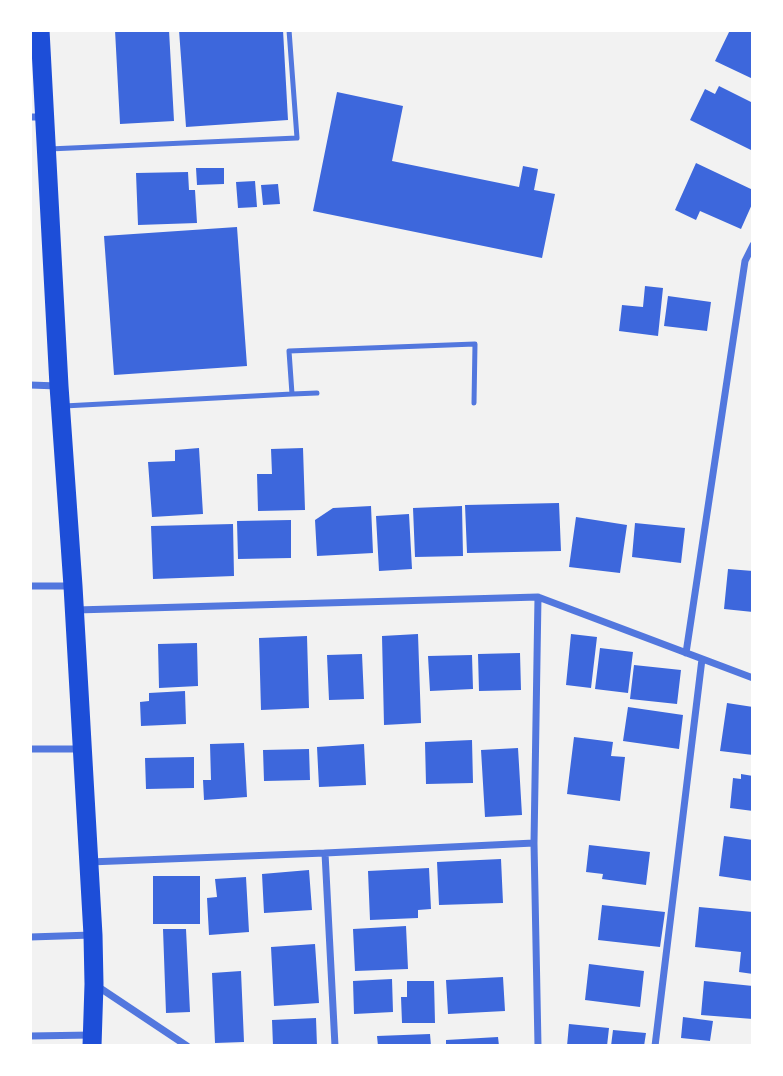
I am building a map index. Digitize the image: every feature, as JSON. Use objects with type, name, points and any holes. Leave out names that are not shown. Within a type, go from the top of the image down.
[{"type":"highway","points":[[40,30],[37,117],[47,149],[93,935],[93,1041]]},
{"type":"street","points":[[686,653],[745,261],[753,245]]},
{"type":"street","points":[[30,385],[59,386]]},
{"type":"street","points":[[30,586],[73,586]]},
{"type":"street","points":[[538,597],[534,843],[538,1046]]},
{"type":"street","points":[[74,610],[538,597],[753,678]]},
{"type":"street","points":[[655,1046],[702,659]]},
{"type":"street","points":[[30,750],[83,749]]},
{"type":"street","points":[[88,862],[534,843]]},
{"type":"street","points":[[325,853],[335,1046]]},
{"type":"street","points":[[30,937],[93,935]]},
{"type":"street","points":[[94,984],[187,1046]]},
{"type":"street","points":[[30,1036],[93,1041]]},
{"type":"lane","points":[[47,149],[297,138],[289,30]]},
{"type":"lane","points":[[292,394],[289,351],[475,344],[474,402]]},
{"type":"lane","points":[[60,406],[317,393]]},
{"type":"building","points":[[115,30],[169,30],[174,121],[120,124]]},
{"type":"building","points":[[179,30],[283,30],[288,120],[186,127]]},
{"type":"building","points":[[730,30],[753,30],[753,79],[715,61]]},
{"type":"building","points":[[719,86],[753,103],[753,151],[690,120],[705,89],[715,94]]},
{"type":"building","points":[[337,92],[403,106],[392,161],[519,187],[523,166],[538,169],[534,190],[555,194],[542,258],[313,211]]},
{"type":"building","points":[[696,163],[753,190],[753,202],[741,229],[700,211],[696,220],[675,210]]},
{"type":"building","points":[[196,168],[224,168],[224,184],[197,185]]},
{"type":"building","points":[[188,172],[189,190],[195,190],[197,223],[138,225],[136,173]]},
{"type":"building","points":[[255,181],[257,207],[238,208],[236,182]]},
{"type":"building","points":[[278,184],[280,204],[263,205],[261,185]]},
{"type":"building","points":[[237,227],[247,366],[114,375],[104,236]]},
{"type":"building","points":[[645,286],[663,288],[658,336],[619,331],[622,305],[643,307]]},
{"type":"building","points":[[668,296],[711,302],[707,331],[664,326]]},
{"type":"building","points":[[199,448],[203,514],[152,517],[148,462],[175,461],[175,450]]},
{"type":"building","points":[[303,448],[305,510],[258,511],[257,474],[272,474],[271,449]]},
{"type":"building","points":[[559,503],[561,551],[467,553],[465,505]]},
{"type":"building","points":[[371,506],[373,553],[317,556],[315,520],[333,508]]},
{"type":"building","points":[[462,506],[463,556],[415,557],[413,508]]},
{"type":"building","points":[[409,514],[412,569],[379,571],[376,516]]},
{"type":"building","points":[[576,517],[627,525],[620,573],[569,567]]},
{"type":"building","points":[[291,520],[291,558],[238,559],[237,521]]},
{"type":"building","points":[[635,523],[685,528],[681,563],[632,557]]},
{"type":"building","points":[[233,524],[234,576],[153,579],[151,526]]},
{"type":"building","points":[[728,569],[753,571],[753,612],[724,609]]},
{"type":"building","points":[[418,634],[421,723],[384,725],[382,636]]},
{"type":"building","points":[[571,634],[597,637],[591,688],[566,685]]},
{"type":"building","points":[[307,636],[309,708],[261,710],[259,638]]},
{"type":"building","points":[[197,643],[198,686],[159,688],[158,644]]},
{"type":"building","points":[[600,648],[633,652],[628,693],[595,689]]},
{"type":"building","points":[[520,653],[521,690],[479,691],[478,654]]},
{"type":"building","points":[[362,654],[364,699],[329,700],[327,655]]},
{"type":"building","points":[[472,655],[473,689],[430,691],[428,656]]},
{"type":"building","points":[[634,665],[681,670],[677,704],[630,699]]},
{"type":"building","points":[[185,691],[186,724],[141,726],[140,702],[149,701],[149,693]]},
{"type":"building","points":[[727,703],[753,707],[753,755],[720,751]]},
{"type":"building","points":[[628,707],[683,715],[679,749],[623,741]]},
{"type":"building","points":[[574,737],[613,742],[611,756],[625,757],[620,801],[567,794]]},
{"type":"building","points":[[472,740],[473,783],[426,784],[425,742]]},
{"type":"building","points":[[244,743],[247,797],[204,800],[203,780],[211,780],[210,744]]},
{"type":"building","points":[[364,744],[366,785],[319,787],[317,747]]},
{"type":"building","points":[[518,748],[522,815],[485,817],[481,750]]},
{"type":"building","points":[[309,749],[310,780],[264,781],[263,750]]},
{"type":"building","points":[[194,757],[194,788],[146,789],[145,758]]},
{"type":"building","points":[[741,774],[753,776],[753,811],[730,808],[733,778],[741,779]]},
{"type":"building","points":[[724,836],[753,840],[753,881],[719,876]]},
{"type":"building","points":[[589,845],[650,852],[646,885],[602,879],[603,874],[586,872]]},
{"type":"building","points":[[501,859],[503,903],[439,905],[437,862]]},
{"type":"building","points":[[429,868],[431,909],[418,910],[418,918],[370,920],[368,871]]},
{"type":"building","points":[[309,870],[312,910],[264,913],[262,874]]},
{"type":"building","points":[[153,876],[200,876],[200,924],[153,924]]},
{"type":"building","points":[[246,877],[249,932],[209,935],[207,898],[217,897],[215,879]]},
{"type":"building","points":[[602,905],[665,912],[660,947],[598,940]]},
{"type":"building","points":[[699,907],[753,912],[753,974],[739,972],[741,952],[695,947]]},
{"type":"building","points":[[406,926],[408,969],[355,971],[353,929]]},
{"type":"building","points":[[163,929],[186,929],[190,1012],[166,1013]]},
{"type":"building","points":[[315,944],[319,1003],[274,1006],[271,947]]},
{"type":"building","points":[[589,964],[644,971],[640,1007],[585,1000]]},
{"type":"building","points":[[241,971],[244,1042],[215,1043],[212,973]]},
{"type":"building","points":[[503,977],[505,1011],[448,1014],[446,980]]},
{"type":"building","points":[[392,979],[393,1012],[354,1014],[353,981]]},
{"type":"building","points":[[407,981],[434,981],[435,1023],[402,1023],[401,997],[407,997]]},
{"type":"building","points":[[704,981],[753,986],[753,1019],[701,1015]]},
{"type":"building","points":[[683,1017],[713,1021],[710,1041],[681,1038]]},
{"type":"building","points":[[316,1018],[317,1046],[273,1046],[272,1020]]},
{"type":"building","points":[[569,1024],[609,1028],[607,1046],[567,1046]]},
{"type":"building","points":[[613,1030],[646,1033],[644,1046],[611,1046]]},
{"type":"building","points":[[430,1034],[431,1046],[378,1046],[377,1036]]},
{"type":"building","points":[[498,1037],[499,1046],[446,1046],[446,1040]]}]
